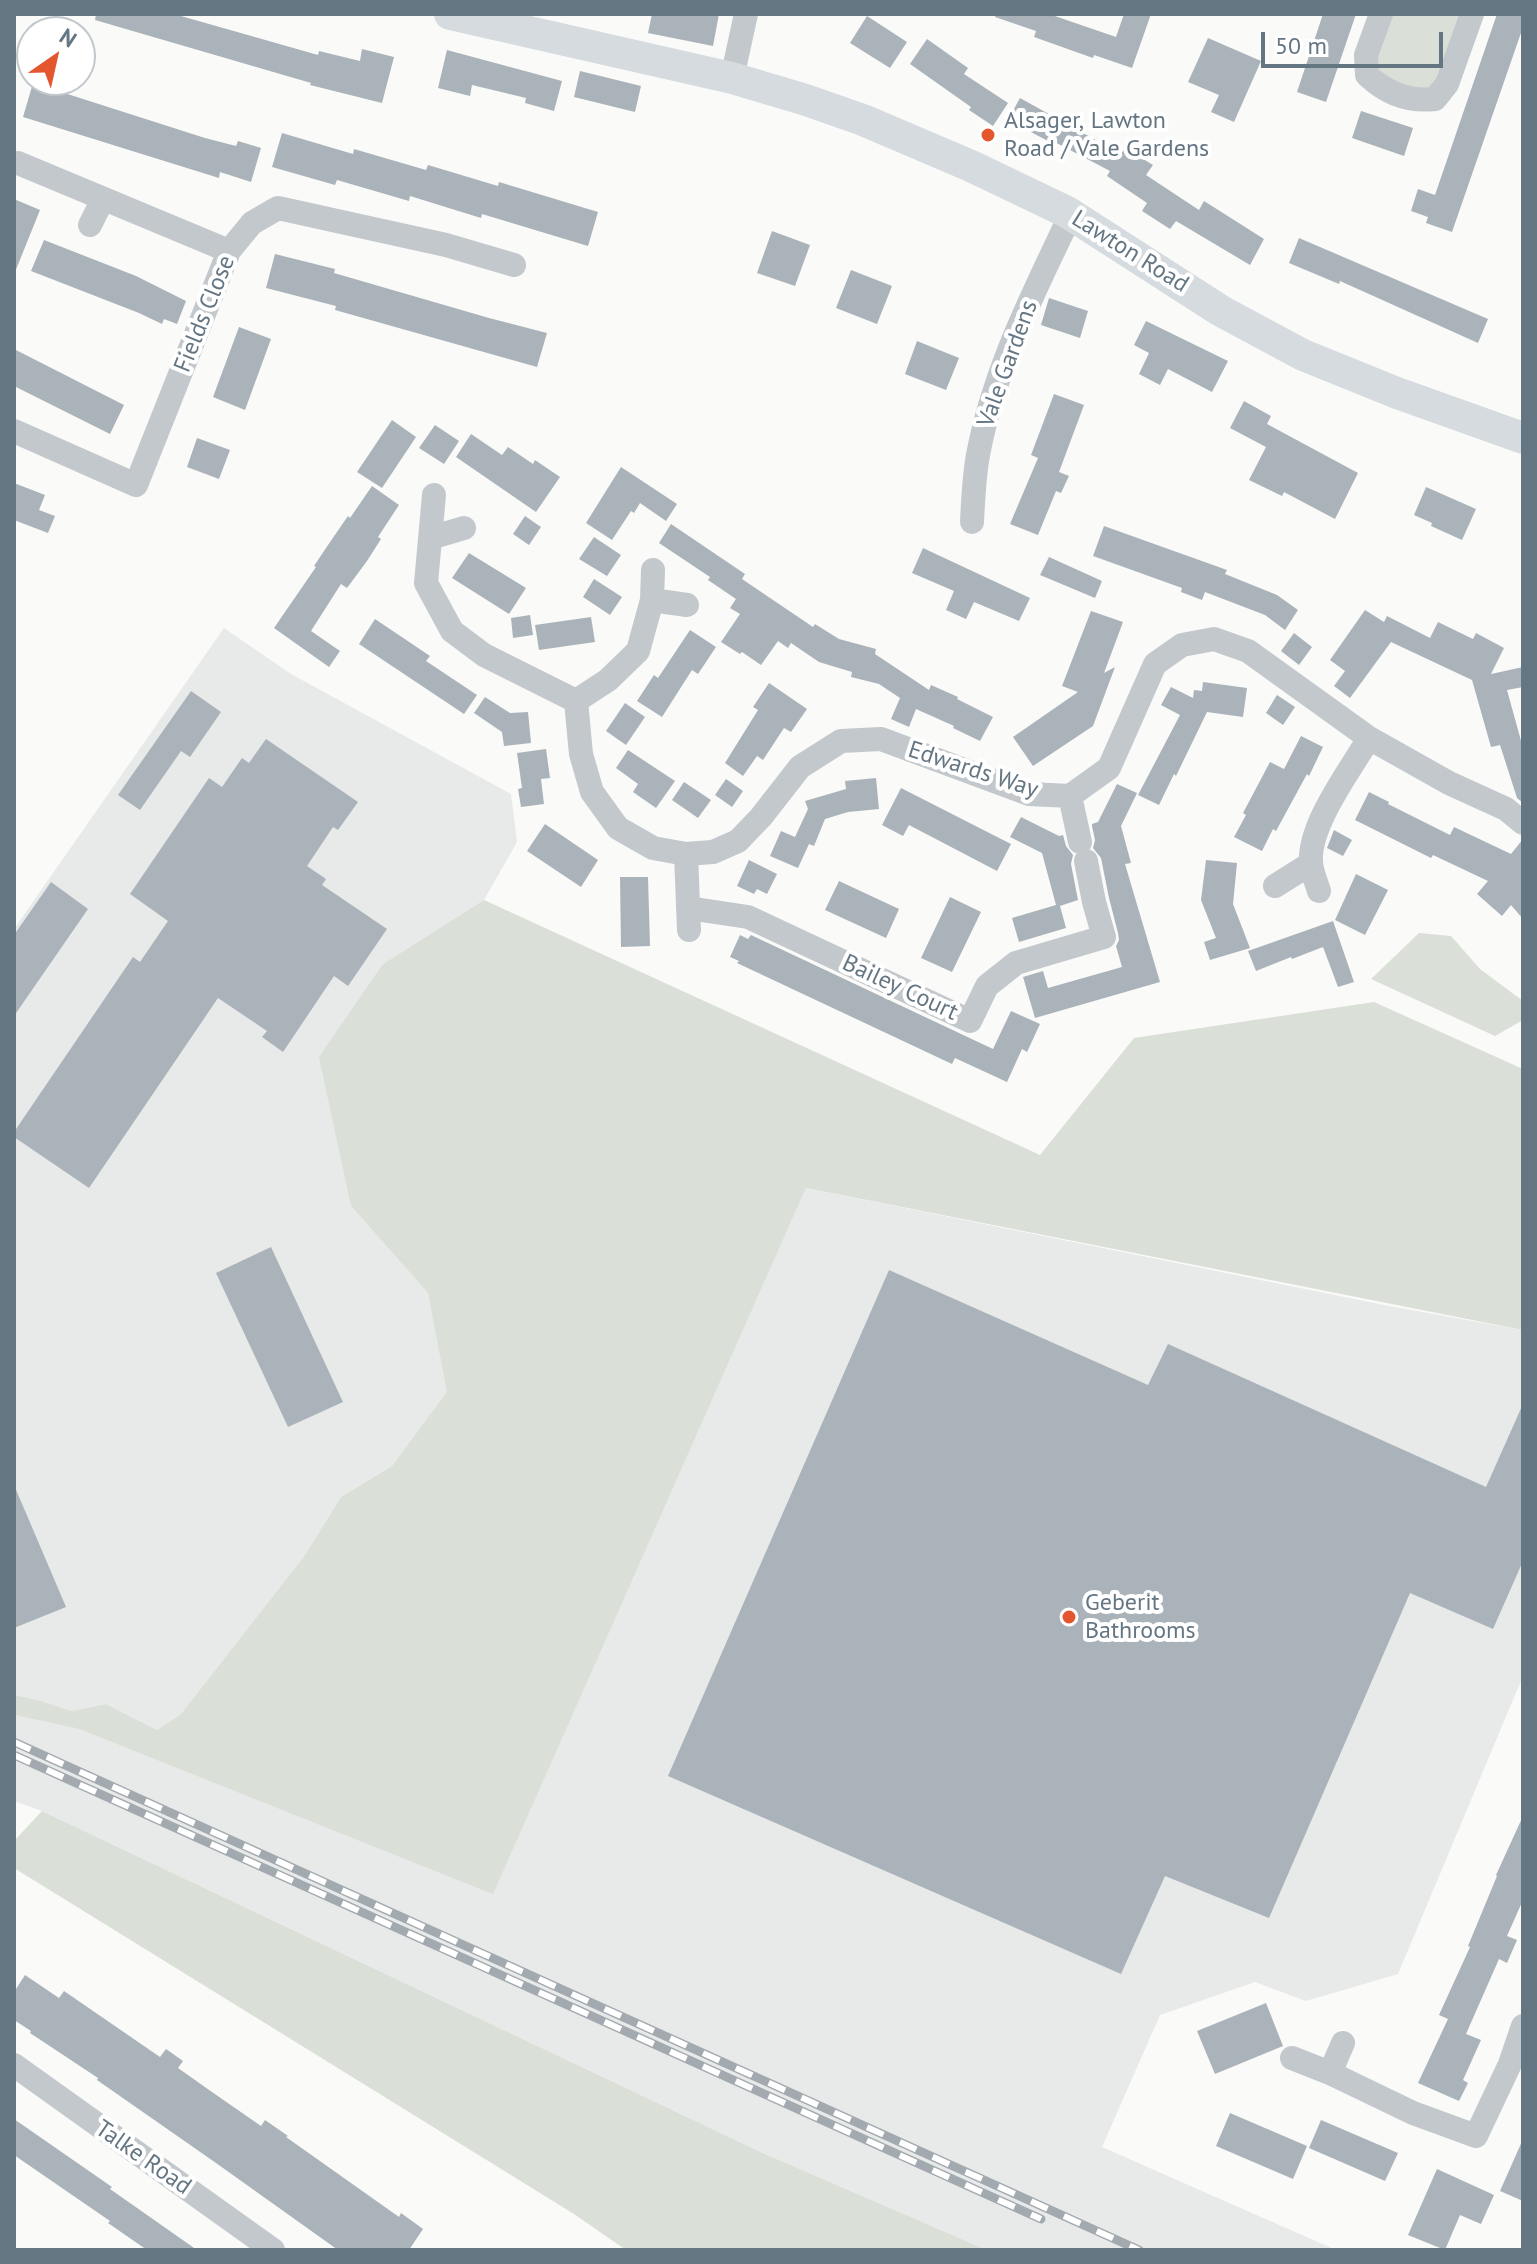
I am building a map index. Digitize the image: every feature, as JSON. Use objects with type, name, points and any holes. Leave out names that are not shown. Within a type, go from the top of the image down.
[{"type":"main road","name":"Lawton Road","points":[[450,14],[732,78],[863,120],[971,166],[1071,214],[1221,311],[1303,355],[1523,438]]},
{"type":"street","points":[[732,78],[746,14]]},
{"type":"street","points":[[1381,14],[1366,55],[1367,75],[1381,88],[1417,101],[1435,99],[1447,84],[1472,14]]},
{"type":"street","points":[[18,163],[229,251]]},
{"type":"street","points":[[90,225],[103,199]]},
{"type":"street","name":"Fields Close","points":[[14,431],[136,485],[229,251],[252,223],[278,208],[446,245],[514,265]]},
{"type":"street","name":"Vale Gardens","points":[[972,522],[977,458],[986,416],[1016,327],[1071,214]]},
{"type":"street","points":[[434,495],[430,538],[415,585],[432,598],[452,631],[484,655],[576,701],[608,680],[638,651],[652,600],[653,570]]},
{"type":"street","points":[[430,538],[464,528]]},
{"type":"street","points":[[652,600],[687,605]]},
{"type":"street","name":"Edwards Way","points":[[576,701],[581,754],[592,792],[618,828],[653,848],[686,854],[713,852],[738,841],[800,767],[841,741],[881,739],[1029,794],[1070,796],[1109,768],[1155,664],[1182,645],[1214,639],[1248,651],[1369,738],[1449,783],[1506,809],[1523,823]]},
{"type":"street","points":[[1319,891],[1310,864],[1318,824],[1369,738]]},
{"type":"street","name":"Bailey Court","points":[[686,854],[688,919],[748,917],[970,1021],[987,986],[1016,963],[1104,937],[1070,796]]},
{"type":"street","points":[[1275,886],[1310,864]]},
{"type":"street","points":[[1292,2058],[1413,2113],[1476,2136],[1510,2064],[1523,2026]]},
{"type":"street","points":[[1330,2073],[1343,2043]]},
{"type":"street","name":"Talke Road","points":[[14,2065],[273,2250]]},
{"type":"shaded area","points":[[1388,14],[1464,14],[1431,92],[1417,94],[1374,72],[1374,56]]},
{"type":"shaded area","points":[[224,628],[291,674],[511,794],[517,842],[484,900],[383,964],[351,1206],[428,1293],[448,1392],[392,1466],[341,1497],[305,1555],[181,1714],[157,1730],[106,1704],[71,1711],[14,1695],[14,929]]},
{"type":"shaded area","points":[[484,900],[1040,1155],[1134,1038],[1374,1002],[1523,1069],[1523,1330],[806,1188],[493,1894],[79,1729],[14,1715],[14,1695],[71,1711],[106,1704],[157,1730],[181,1714],[305,1555],[341,1497],[392,1466],[447,1392],[428,1293],[351,1206],[319,1057],[383,964]]},
{"type":"shaded area","points":[[1419,933],[1451,936],[1480,969],[1523,1001],[1523,1020],[1495,1036],[1371,979]]},
{"type":"shaded area","points":[[806,1188],[1389,1306],[1523,1330],[1523,1676],[1398,1974],[1306,2001],[1255,1982],[1160,2015],[1102,2147],[1336,2250],[987,2250],[765,2154],[42,1811],[14,1801],[14,1715],[79,1729],[493,1893]]},
{"type":"shaded area","points":[[42,1811],[765,2154],[987,2250],[626,2250],[574,2214],[14,1868],[14,1841]]},
{"type":"building","points":[[174,14],[318,55],[319,51],[360,61],[362,49],[394,57],[382,103],[310,85],[96,20],[96,16]]},
{"type":"building","points":[[652,14],[719,14],[713,46],[648,33]]},
{"type":"building","points":[[996,14],[1049,14],[1116,37],[1124,14],[1151,14],[1132,68],[1034,37],[1036,31],[995,17]]},
{"type":"building","points":[[1323,14],[1356,14],[1326,102],[1297,92]]},
{"type":"building","points":[[1497,14],[1523,14],[1523,27],[1452,232],[1426,223],[1428,217],[1411,211],[1418,189],[1435,195]]},
{"type":"building","points":[[867,16],[907,42],[890,68],[850,43]]},
{"type":"building","points":[[1208,38],[1261,61],[1234,122],[1211,112],[1219,95],[1188,82]]},
{"type":"building","points":[[927,39],[968,68],[964,74],[1008,103],[993,126],[910,64]]},
{"type":"building","points":[[447,50],[562,81],[554,111],[525,103],[526,98],[472,85],[470,96],[438,88]]},
{"type":"building","points":[[580,71],[641,86],[635,112],[574,97]]},
{"type":"building","points":[[29,96],[74,96],[205,138],[236,146],[238,141],[261,148],[251,182],[220,172],[219,178],[23,117]]},
{"type":"building","points":[[1020,98],[1121,154],[1125,148],[1153,165],[1146,175],[1199,210],[1204,201],[1264,239],[1250,265],[1176,221],[1170,229],[1142,211],[1147,203],[1107,176],[1110,171],[1008,120]]},
{"type":"building","points":[[1361,111],[1413,128],[1404,156],[1352,138]]},
{"type":"building","points":[[282,133],[353,154],[354,149],[426,170],[428,165],[498,186],[499,182],[598,212],[588,246],[410,196],[409,201],[337,180],[335,185],[272,167]]},
{"type":"building","points":[[14,199],[40,210],[15,272],[14,272]]},
{"type":"building","points":[[772,231],[810,245],[795,286],[757,273]]},
{"type":"building","points":[[1299,238],[1488,319],[1478,343],[1340,281],[1339,284],[1289,263]]},
{"type":"building","points":[[44,240],[136,276],[186,301],[177,324],[164,319],[162,324],[31,271]]},
{"type":"building","points":[[275,254],[547,333],[537,367],[266,288]]},
{"type":"building","points":[[851,270],[892,286],[877,324],[836,308]]},
{"type":"building","points":[[1049,298],[1088,311],[1080,338],[1041,325]]},
{"type":"building","points":[[1146,321],[1228,361],[1212,392],[1168,369],[1160,385],[1139,374],[1149,353],[1134,345]]},
{"type":"building","points":[[239,327],[271,339],[245,410],[213,397]]},
{"type":"building","points":[[917,341],[959,358],[946,390],[905,374]]},
{"type":"building","points":[[14,349],[124,405],[110,434],[14,386]]},
{"type":"building","points":[[1054,394],[1084,405],[1059,472],[1069,476],[1061,493],[1056,491],[1038,535],[1010,524],[1038,458],[1031,455]]},
{"type":"building","points":[[1244,401],[1271,416],[1267,424],[1358,473],[1335,519],[1284,492],[1282,496],[1249,480],[1266,447],[1230,428]]},
{"type":"building","points":[[392,420],[416,437],[382,488],[357,472]]},
{"type":"building","points":[[435,425],[459,441],[444,464],[419,448]]},
{"type":"building","points":[[471,434],[502,455],[508,447],[560,477],[536,512],[456,457]]},
{"type":"building","points":[[197,438],[230,450],[219,479],[187,467]]},
{"type":"building","points":[[621,467],[677,504],[666,521],[640,503],[612,540],[586,523]]},
{"type":"building","points":[[14,483],[45,495],[39,510],[55,516],[48,533],[14,520]]},
{"type":"building","points":[[372,486],[399,505],[367,561],[347,588],[341,584],[311,631],[340,651],[329,667],[274,628],[348,516],[350,518]]},
{"type":"building","points":[[1426,487],[1476,509],[1462,540],[1414,515]]},
{"type":"building","points":[[525,516],[541,527],[529,545],[513,534]]},
{"type":"building","points":[[671,524],[745,574],[742,579],[813,627],[815,624],[839,639],[876,649],[875,654],[929,690],[931,685],[993,717],[980,741],[916,709],[909,727],[891,719],[900,698],[879,684],[851,677],[852,672],[819,662],[791,643],[788,648],[778,641],[761,665],[721,642],[740,614],[730,608],[736,599],[708,580],[710,577],[659,543]]},
{"type":"building","points":[[1104,526],[1227,570],[1225,574],[1277,595],[1298,610],[1285,630],[1265,615],[1205,592],[1202,600],[1181,592],[1182,588],[1093,556]]},
{"type":"building","points":[[594,537],[621,555],[607,576],[579,559]]},
{"type":"building","points":[[923,548],[1030,598],[1019,621],[974,602],[966,619],[946,610],[954,591],[912,573]]},
{"type":"building","points":[[469,553],[526,588],[509,614],[452,578]]},
{"type":"building","points":[[1049,557],[1102,581],[1095,598],[1040,575]]},
{"type":"building","points":[[594,579],[622,597],[610,615],[583,597]]},
{"type":"building","points":[[1365,610],[1384,622],[1387,616],[1430,638],[1438,622],[1473,639],[1476,633],[1504,648],[1491,674],[1523,667],[1523,687],[1507,690],[1523,748],[1523,803],[1517,798],[1500,745],[1491,747],[1472,680],[1391,642],[1350,698],[1334,686],[1345,671],[1330,660]]},
{"type":"building","points":[[1091,611],[1123,622],[1104,673],[1115,667],[1093,726],[1033,766],[1013,737],[1078,692],[1062,686]]},
{"type":"building","points":[[530,615],[533,635],[513,638],[511,618]]},
{"type":"building","points":[[591,617],[595,642],[539,650],[535,625]]},
{"type":"building","points":[[375,619],[430,656],[426,661],[477,695],[464,714],[359,644]]},
{"type":"building","points":[[690,630],[716,647],[698,674],[692,670],[662,717],[637,701],[654,675],[658,678]]},
{"type":"building","points":[[1294,633],[1312,647],[1299,665],[1281,651]]},
{"type":"building","points":[[1203,682],[1247,688],[1243,717],[1207,712],[1159,805],[1138,795],[1180,715],[1161,705],[1171,687],[1193,698],[1194,690],[1202,691]]},
{"type":"building","points":[[769,683],[807,709],[791,732],[784,728],[763,760],[757,756],[743,776],[725,763],[758,710],[753,707]]},
{"type":"building","points":[[191,691],[221,712],[190,757],[181,751],[140,810],[118,795]]},
{"type":"building","points":[[1277,695],[1295,707],[1283,725],[1266,713]]},
{"type":"building","points":[[485,697],[510,713],[528,712],[531,743],[504,746],[502,732],[474,713]]},
{"type":"building","points":[[625,703],[645,717],[626,745],[606,731]]},
{"type":"building","points":[[1301,736],[1323,747],[1309,776],[1307,774],[1262,851],[1234,837],[1270,762],[1284,769]]},
{"type":"building","points":[[266,739],[358,802],[338,830],[333,827],[307,866],[326,879],[322,885],[387,929],[348,986],[334,976],[283,1052],[262,1037],[267,1031],[218,998],[89,1188],[14,1137],[14,1132],[133,957],[140,962],[168,921],[130,894],[209,778],[222,787],[242,758],[249,763]]},
{"type":"building","points":[[546,749],[550,778],[541,779],[544,804],[521,807],[518,789],[522,788],[517,753]]},
{"type":"building","points":[[628,750],[675,781],[656,808],[633,792],[638,784],[616,768]]},
{"type":"building","points":[[876,778],[879,809],[848,812],[825,819],[814,846],[809,844],[798,868],[770,856],[781,831],[795,837],[808,809],[805,801],[846,789],[845,781]]},
{"type":"building","points":[[726,779],[743,791],[732,807],[715,795]]},
{"type":"building","points":[[684,782],[711,800],[698,818],[672,800]]},
{"type":"building","points":[[1117,784],[1137,793],[1121,826],[1131,863],[1125,864],[1160,982],[1035,1018],[1023,977],[1043,971],[1048,988],[1122,967],[1116,946],[1118,933],[1101,858],[1093,848],[1092,826],[1098,822]]},
{"type":"building","points":[[901,788],[1011,844],[997,871],[909,825],[903,836],[882,825]]},
{"type":"building","points":[[1369,792],[1450,835],[1454,827],[1511,854],[1523,839],[1523,919],[1511,905],[1502,916],[1477,894],[1488,881],[1433,855],[1431,858],[1355,820]]},
{"type":"building","points":[[1021,817],[1059,836],[1063,835],[1073,855],[1071,864],[1078,900],[1060,906],[1066,928],[1019,942],[1012,918],[1056,905],[1042,853],[1010,837]]},
{"type":"building","points":[[545,824],[598,860],[581,887],[527,851]]},
{"type":"building","points":[[1334,830],[1352,840],[1343,856],[1327,848]]},
{"type":"building","points":[[749,860],[777,874],[767,894],[757,889],[754,894],[737,886]]},
{"type":"building","points":[[1206,860],[1237,863],[1233,904],[1250,948],[1210,960],[1204,942],[1216,938],[1201,900]]},
{"type":"building","points":[[1356,874],[1388,890],[1365,935],[1335,920]]},
{"type":"building","points":[[620,877],[648,877],[650,946],[621,947]]},
{"type":"building","points":[[839,881],[899,909],[886,938],[825,910]]},
{"type":"building","points":[[51,882],[88,909],[14,1016],[14,935]]},
{"type":"building","points":[[950,897],[981,912],[952,972],[921,958]]},
{"type":"building","points":[[1333,921],[1354,982],[1338,987],[1323,947],[1256,971],[1248,951]]},
{"type":"building","points":[[740,935],[748,939],[751,935],[993,1049],[1011,1011],[1040,1024],[1027,1052],[1022,1049],[1007,1082],[955,1058],[952,1064],[737,963],[739,961],[730,957]]},
{"type":"building","points":[[271,1247],[343,1402],[288,1427],[216,1273]]},
{"type":"building","name":"Geberit Bathrooms","points":[[889,1270],[1148,1385],[1168,1344],[1486,1487],[1523,1404],[1523,1561],[1493,1629],[1410,1593],[1269,1918],[1165,1876],[1121,1974],[668,1776]]},
{"type":"building","points":[[14,1485],[66,1607],[14,1628]]},
{"type":"building","points":[[1523,1816],[1523,1900],[1507,1936],[1517,1940],[1507,1963],[1499,1959],[1466,2034],[1481,2040],[1463,2080],[1468,2083],[1459,2101],[1418,2083],[1448,2019],[1439,2015]]},
{"type":"building","points":[[25,1975],[59,1998],[64,1991],[160,2057],[166,2049],[183,2061],[178,2068],[212,2092],[261,2126],[265,2120],[399,2217],[401,2213],[423,2229],[409,2250],[338,2250],[30,2033],[14,2020],[14,1992]]},
{"type":"building","points":[[1266,2003],[1283,2046],[1215,2074],[1197,2031]]},
{"type":"building","points":[[1230,2113],[1307,2146],[1293,2179],[1216,2146]]},
{"type":"building","points":[[14,2119],[197,2250],[147,2250],[108,2223],[110,2221],[14,2155]]},
{"type":"building","points":[[1321,2120],[1398,2153],[1385,2181],[1309,2148]]},
{"type":"building","points":[[1523,2139],[1523,2201],[1500,2191]]},
{"type":"building","points":[[1437,2169],[1494,2195],[1481,2224],[1460,2215],[1445,2250],[1408,2235]]},
{"type":"railway","points":[[14,1742],[1139,2250]]},
{"type":"railway","points":[[14,1755],[1041,2219]]},
{"type":"place","name":"Alsager, Lawton Road / Vale Gardens","points":[[988,135]]},
{"type":"place","name":"Geberit Bathrooms","points":[[1069,1617]]}]
